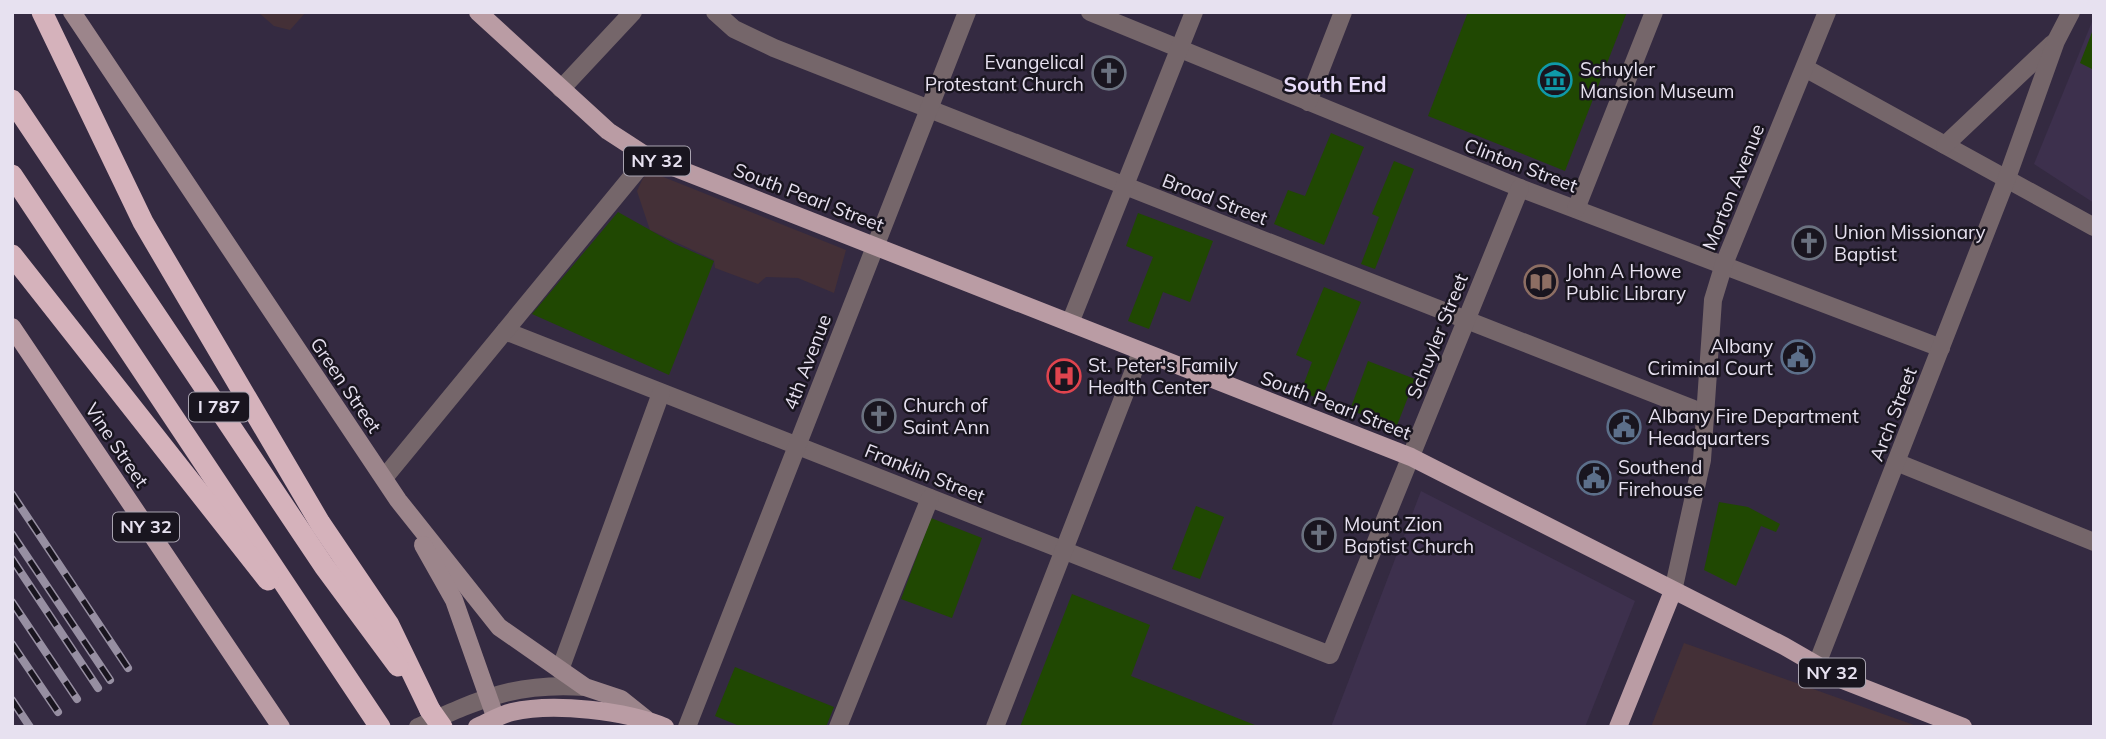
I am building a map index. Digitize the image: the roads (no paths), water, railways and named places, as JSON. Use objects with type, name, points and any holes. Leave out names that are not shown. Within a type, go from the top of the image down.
[{"type":"highway","points":[[42,12],[143,222],[320,523],[389,625],[430,721]]},
{"type":"highway","name":"I 787","points":[[12,100],[430,721]]},
{"type":"highway","name":"I 787","points":[[12,175],[380,727]]},
{"type":"highway","points":[[12,254],[246,552],[344,672]]},
{"type":"main road","name":"Green Street","points":[[72,12],[398,500],[499,628],[585,687],[621,699],[646,719]]},
{"type":"main road","name":"South Pearl Street","points":[[478,12],[608,131],[648,157],[1411,457],[1817,664],[1843,680],[1963,727]]},
{"type":"main road","name":"Vine Street","points":[[12,327],[281,727]]},
{"type":"main road","points":[[398,500],[454,600],[496,719],[477,727]]},
{"type":"main road","points":[[1618,727],[1673,591]]},
{"type":"main road","name":"Green Street","points":[[496,719],[513,712],[569,709],[646,719],[665,727]]},
{"type":"street","points":[[561,89],[633,12]]},
{"type":"street","name":"Broad Street","points":[[715,12],[734,29],[774,48],[1706,414]]},
{"type":"street","name":"4th Avenue","points":[[687,727],[967,12]]},
{"type":"street","name":"Clinton Street","points":[[1090,12],[1520,188],[1941,348]]},
{"type":"street","points":[[1070,323],[1194,12]]},
{"type":"street","points":[[1308,102],[1343,12]]},
{"type":"street","points":[[1576,209],[1654,12]]},
{"type":"street","name":"Morton Avenue","points":[[1673,591],[1694,504],[1706,414],[1713,300],[1724,264],[1827,12]]},
{"type":"street","points":[[1945,145],[2056,41],[2071,12]]},
{"type":"street","name":"Arch Street","points":[[1817,664],[2007,178],[2056,41]]},
{"type":"street","points":[[1805,68],[2094,227]]},
{"type":"street","points":[[384,478],[648,157]]},
{"type":"street","name":"Schuyler Street","points":[[1330,654],[1520,188]]},
{"type":"street","name":"Franklin Street","points":[[505,331],[1330,654]]},
{"type":"street","points":[[995,727],[1141,352]]},
{"type":"street","points":[[560,670],[662,393]]},
{"type":"street","points":[[1896,462],[2094,542]]},
{"type":"street","points":[[838,727],[930,498]]},
{"type":"street","points":[[430,721],[487,696],[529,687],[585,687]]},
{"type":"railway","points":[[12,494],[128,668]]},
{"type":"railway","points":[[12,534],[110,680]]},
{"type":"railway","points":[[12,559],[98,688]]},
{"type":"railway","points":[[12,602],[77,699]]},
{"type":"railway","points":[[12,644],[58,712]]},
{"type":"railway","points":[[12,700],[30,727]]},
{"type":"place","name":"Evangelical Protestant Church","points":[[1109,73]]},
{"type":"place","name":"Schuyler Mansion Museum","points":[[1555,80]]},
{"type":"place","name":"Union Missionary Baptist","points":[[1809,243]]},
{"type":"place","name":"John A Howe Public Library","points":[[1541,282]]},
{"type":"place","name":"Albany Criminal Court","points":[[1798,357]]},
{"type":"place","name":"St. Peter's Family Health Center","points":[[1064,376]]},
{"type":"place","name":"Church of Saint Ann","points":[[879,416]]},
{"type":"place","name":"Albany Fire Department Headquarters","points":[[1624,427]]},
{"type":"place","name":"Southend Firehouse","points":[[1594,478]]},
{"type":"place","name":"Mount Zion Baptist Church","points":[[1319,535]]},
{"type":"district","name":"South End","points":[[1335,85]]}]
